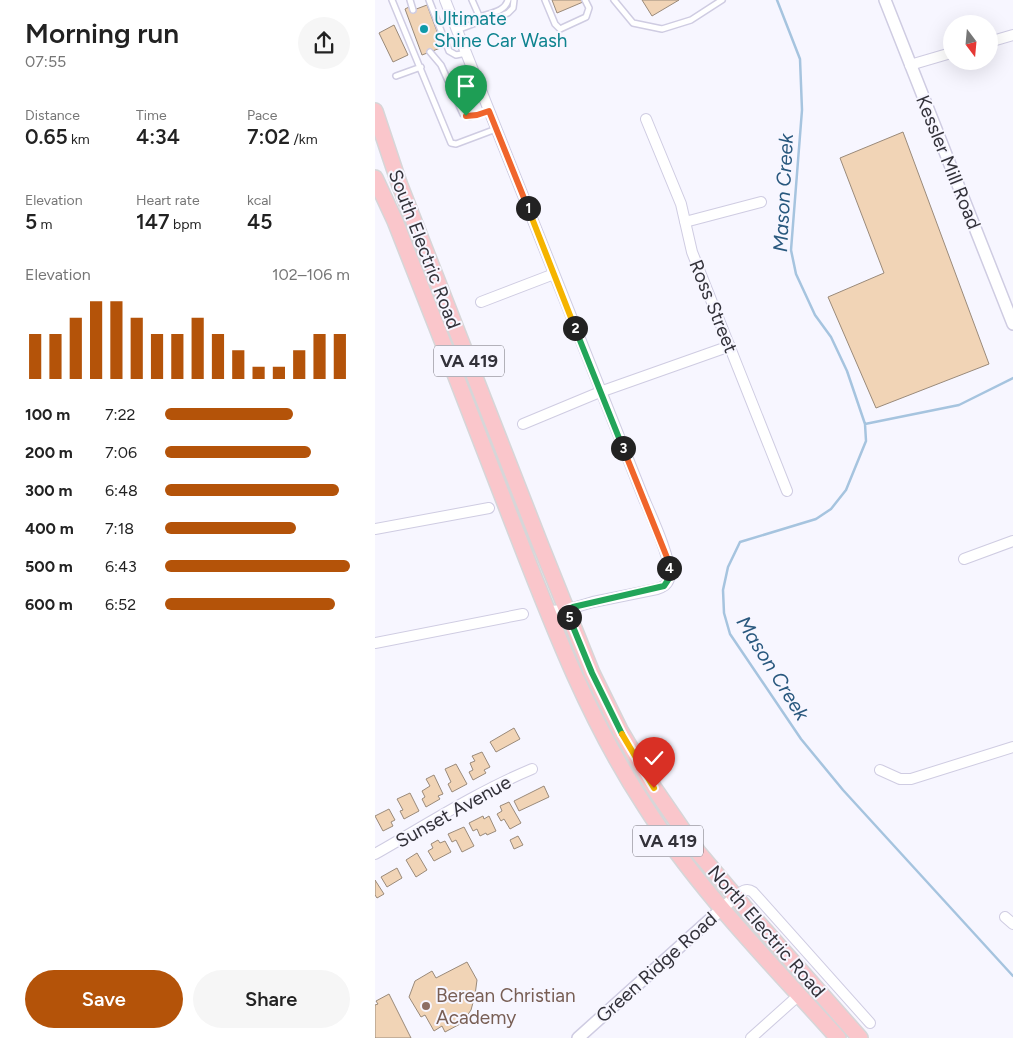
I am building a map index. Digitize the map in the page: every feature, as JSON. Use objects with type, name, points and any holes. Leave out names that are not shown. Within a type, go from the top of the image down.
[{"type":"main road","name":"South Electric Road","points":[[375,110],[399,182],[566,610]]},
{"type":"main road","name":"South Electric Road","points":[[375,181],[399,231],[548,611]]},
{"type":"main road","name":"North Electric Road","points":[[566,610],[592,673],[628,744],[679,826],[735,897],[860,1038]]},
{"type":"main road","name":"North Electric Road","points":[[548,611],[590,709],[620,766],[663,834],[722,908],[838,1038]]},
{"type":"street","points":[[445,0],[668,560],[670,571],[668,582],[664,586],[566,610],[548,611]]},
{"type":"street","name":"Kessler Mill Road","points":[[885,0],[1013,324]]},
{"type":"street","points":[[998,39],[1013,35]]},
{"type":"street","points":[[911,65],[943,55]]},
{"type":"street","name":"Ross Street","points":[[646,119],[681,204],[692,252],[787,491]]},
{"type":"street","points":[[685,222],[761,202]]},
{"type":"street","points":[[481,302],[554,274]]},
{"type":"street","points":[[523,424],[601,392],[730,346]]},
{"type":"street","points":[[375,529],[489,508]]},
{"type":"street","points":[[964,559],[1013,541]]},
{"type":"street","points":[[375,643],[523,614]]},
{"type":"street","points":[[880,770],[895,778],[905,780],[1013,747]]},
{"type":"street","name":"Sunset Avenue","points":[[375,854],[487,790],[532,769]]},
{"type":"street","points":[[735,897],[744,890],[748,889],[753,892],[870,1023]]},
{"type":"street","name":"Green Ridge Road","points":[[578,1038],[735,897]]},
{"type":"street","points":[[813,985],[826,973]]},
{"type":"street","points":[[751,1038],[799,995]]},
{"type":"lane","points":[[392,0],[451,143],[457,144],[496,129]]},
{"type":"lane","points":[[410,0],[413,10]]},
{"type":"lane","points":[[429,0],[449,52],[457,55],[466,53]]},
{"type":"lane","points":[[472,0],[480,19]]},
{"type":"lane","points":[[457,30],[503,9],[507,0]]},
{"type":"lane","points":[[480,19],[488,21],[508,13],[513,8],[514,0]]},
{"type":"lane","points":[[545,0],[555,24],[560,29],[586,17],[589,8],[585,0]]},
{"type":"lane","points":[[614,0],[633,24],[663,29],[691,20],[722,0]]},
{"type":"lane","points":[[430,52],[441,65],[463,114],[469,117],[489,111]]},
{"type":"lane","points":[[396,76],[421,67]]},
{"type":"building","points":[[552,0],[582,0],[583,2],[557,13]]},
{"type":"building","points":[[642,0],[679,0],[652,16]]},
{"type":"building","name":"Ultimate Shine Car Wash","points":[[427,5],[443,47],[422,55],[405,9],[409,7],[411,11]]},
{"type":"building","points":[[394,25],[408,55],[393,62],[379,33]]},
{"type":"building","points":[[903,132],[989,364],[876,408],[828,297],[884,273],[840,158]]},
{"type":"building","points":[[514,728],[520,739],[496,752],[490,742]]},
{"type":"building","points":[[482,752],[490,767],[484,770],[486,773],[473,780],[469,772],[473,770],[470,763],[475,761],[472,756]]},
{"type":"building","points":[[456,764],[467,784],[452,792],[448,784],[451,782],[445,769]]},
{"type":"building","points":[[434,775],[443,794],[438,796],[440,799],[426,807],[422,799],[425,797],[422,791],[430,786],[426,779]]},
{"type":"building","points":[[544,786],[549,797],[519,811],[514,801]]},
{"type":"building","points":[[410,793],[419,811],[404,819],[400,811],[403,810],[397,799]]},
{"type":"building","points":[[509,802],[521,823],[510,829],[504,819],[501,821],[497,814],[502,811],[500,806]]},
{"type":"building","points":[[389,809],[395,820],[391,822],[393,826],[383,831],[375,816]]},
{"type":"building","points":[[483,816],[484,819],[489,816],[496,831],[480,836],[477,829],[473,831],[469,823]]},
{"type":"building","points":[[464,827],[474,846],[462,852],[456,840],[452,842],[448,834]]},
{"type":"building","points":[[518,836],[523,845],[514,849],[510,840]]},
{"type":"building","points":[[438,840],[440,843],[445,841],[451,852],[434,861],[428,851],[433,848],[431,844]]},
{"type":"building","points":[[417,853],[427,870],[416,877],[406,860]]},
{"type":"building","points":[[397,868],[402,878],[387,887],[381,877]]},
{"type":"building","points":[[375,880],[384,894],[377,898],[375,895]]},
{"type":"building","points":[[467,962],[477,980],[471,1010],[462,1023],[445,1032],[442,1026],[434,1031],[425,1015],[421,1017],[409,997],[415,981],[432,971],[436,978]]},
{"type":"building","points":[[389,994],[411,1038],[375,1038],[375,1005],[378,1004],[376,1001]]},
{"type":"waterway","name":"Mason Creek","points":[[777,0],[800,59],[802,110],[791,250],[796,274],[815,315],[831,337],[847,371],[865,424],[866,441],[846,490],[831,509],[816,519],[740,542],[728,567],[723,590],[724,613],[730,634],[801,739],[843,790],[1013,976]]},
{"type":"waterway","points":[[865,424],[959,405],[1013,378]]},
{"type":"place","name":"Ultimate Shine Car Wash","points":[[424,29]]},
{"type":"place","name":"Berean Christian Academy","points":[[426,1006]]},
{"type":"route","points":[[466,116],[469,117],[489,111],[668,560],[670,577],[664,586],[566,610],[605,701],[654,788]]}]
